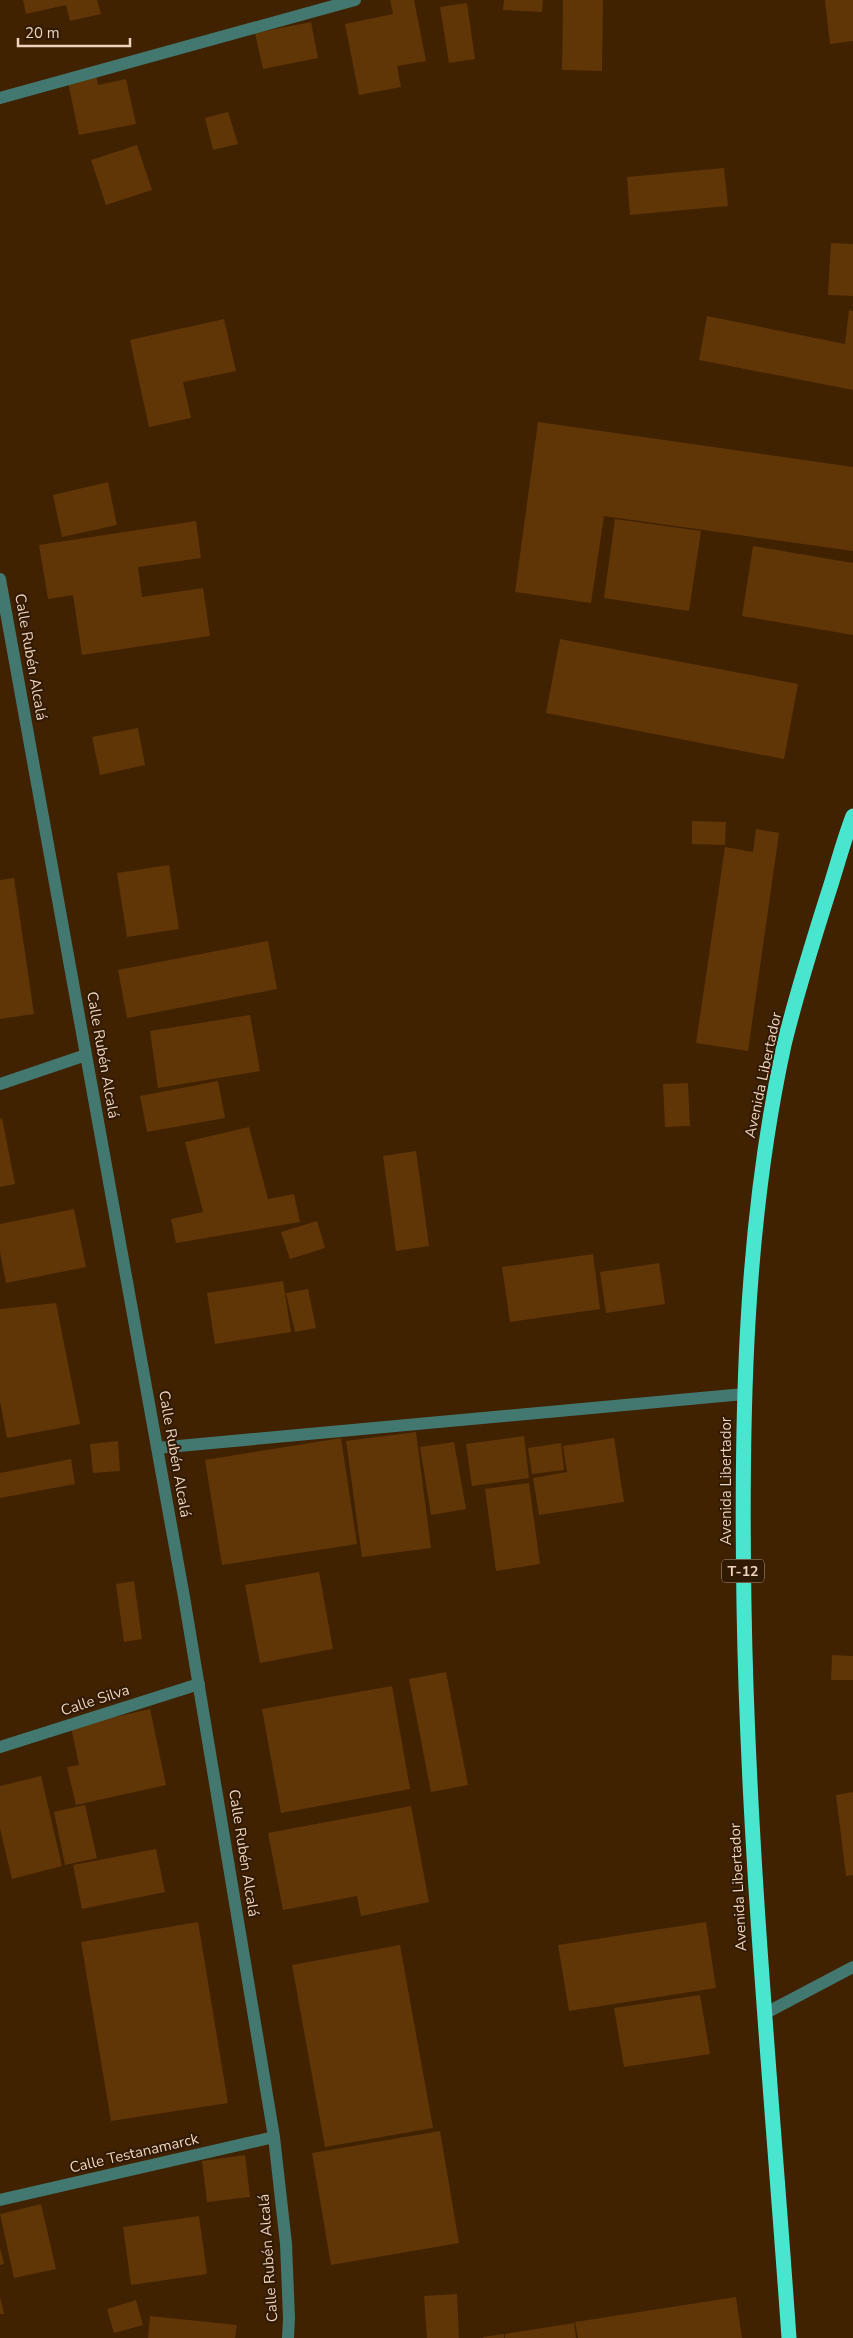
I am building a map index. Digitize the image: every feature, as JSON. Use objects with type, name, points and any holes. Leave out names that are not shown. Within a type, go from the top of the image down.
[{"type":"highway","name":"Avenida Libertador","points":[[789,2338],[764,2014],[746,1718],[742,1499],[744,1394],[753,1262],[764,1158],[785,1044],[818,926],[853,816]]},
{"type":"street","points":[[0,98],[355,0]]},
{"type":"street","name":"Calle Rubén Alcalá","points":[[0,579],[199,1684],[274,2137],[286,2244],[288,2338]]},
{"type":"street","points":[[0,1084],[86,1054]]},
{"type":"street","points":[[157,1448],[744,1394]]},
{"type":"street","name":"Calle Silva","points":[[0,1747],[199,1684]]},
{"type":"street","points":[[764,2014],[853,1967]]},
{"type":"street","name":"Calle Testanamarck","points":[[0,2200],[274,2137]]},
{"type":"building","points":[[23,0],[97,0],[101,14],[70,21],[66,5],[26,14]]},
{"type":"building","points":[[390,0],[414,0],[426,61],[397,66],[401,87],[359,95],[345,24],[393,14]]},
{"type":"building","points":[[504,0],[543,0],[542,12],[503,10]]},
{"type":"building","points":[[563,0],[603,0],[602,71],[562,70]]},
{"type":"building","points":[[825,0],[853,0],[853,41],[830,44]]},
{"type":"building","points":[[467,3],[475,59],[449,63],[440,7]]},
{"type":"building","points":[[311,22],[318,58],[263,69],[255,33]]},
{"type":"building","points":[[95,71],[98,85],[126,79],[136,124],[79,135],[67,77]]},
{"type":"building","points":[[228,112],[238,144],[213,150],[205,118]]},
{"type":"building","points":[[137,145],[152,190],[106,205],[91,160]]},
{"type":"building","points":[[724,168],[728,206],[630,215],[627,177]]},
{"type":"building","points":[[831,243],[853,244],[853,296],[828,295]]},
{"type":"building","points":[[849,310],[853,311],[853,390],[699,360],[707,316],[845,344]]},
{"type":"building","points":[[224,319],[236,371],[183,382],[191,418],[149,427],[130,340]]},
{"type":"building","points":[[538,422],[853,467],[853,551],[604,516],[591,603],[515,592]]},
{"type":"building","points":[[108,482],[117,525],[62,537],[53,495]]},
{"type":"building","points":[[615,519],[701,531],[689,611],[604,598]]},
{"type":"building","points":[[196,521],[201,558],[138,567],[142,597],[203,588],[210,636],[82,655],[73,595],[48,599],[39,545]]},
{"type":"building","points":[[753,546],[853,563],[853,635],[742,616]]},
{"type":"building","points":[[560,639],[798,684],[784,759],[546,713]]},
{"type":"building","points":[[138,728],[145,765],[100,775],[92,737]]},
{"type":"building","points":[[692,821],[726,822],[725,845],[692,844]]},
{"type":"building","points":[[756,829],[779,833],[748,1051],[696,1043],[725,847],[753,852]]},
{"type":"building","points":[[169,865],[179,929],[127,937],[117,873]]},
{"type":"building","points":[[14,878],[34,1014],[0,1019],[0,880]]},
{"type":"building","points":[[268,941],[277,989],[127,1018],[118,970]]},
{"type":"building","points":[[250,1015],[260,1071],[158,1088],[150,1031]]},
{"type":"building","points":[[218,1081],[225,1118],[147,1132],[140,1096]]},
{"type":"building","points":[[688,1083],[690,1126],[665,1127],[663,1084]]},
{"type":"building","points":[[2,1118],[15,1184],[0,1187],[0,1119]]},
{"type":"building","points":[[249,1127],[268,1199],[294,1194],[300,1222],[176,1243],[171,1219],[203,1212],[185,1142]]},
{"type":"building","points":[[416,1151],[429,1246],[396,1251],[383,1156]]},
{"type":"building","points":[[74,1209],[86,1267],[6,1283],[0,1252],[0,1224]]},
{"type":"building","points":[[317,1221],[325,1248],[290,1259],[281,1232]]},
{"type":"building","points":[[593,1254],[600,1309],[510,1322],[502,1267]]},
{"type":"building","points":[[659,1263],[665,1304],[606,1313],[600,1272]]},
{"type":"building","points":[[283,1281],[291,1332],[215,1344],[207,1293]]},
{"type":"building","points":[[308,1289],[316,1328],[295,1332],[286,1293]]},
{"type":"building","points":[[56,1303],[80,1424],[7,1438],[0,1401],[0,1309]]},
{"type":"building","points":[[416,1432],[431,1548],[362,1557],[346,1441]]},
{"type":"building","points":[[524,1436],[529,1478],[472,1486],[466,1444]]},
{"type":"building","points":[[341,1438],[357,1544],[222,1565],[205,1460]]},
{"type":"building","points":[[614,1438],[624,1502],[539,1515],[533,1478],[567,1472],[563,1446]]},
{"type":"building","points":[[118,1441],[120,1471],[93,1473],[90,1444]]},
{"type":"building","points":[[454,1442],[466,1509],[431,1515],[420,1447]]},
{"type":"building","points":[[561,1443],[564,1470],[532,1474],[528,1448]]},
{"type":"building","points":[[71,1459],[75,1484],[0,1498],[0,1473]]},
{"type":"building","points":[[529,1483],[540,1564],[496,1571],[485,1489]]},
{"type":"building","points":[[319,1572],[333,1649],[260,1663],[245,1585]]},
{"type":"building","points":[[134,1581],[142,1639],[124,1642],[116,1584]]},
{"type":"building","points":[[832,1655],[853,1656],[853,1680],[831,1680]]},
{"type":"building","points":[[446,1672],[468,1785],[431,1792],[409,1679]]},
{"type":"building","points":[[392,1686],[410,1789],[281,1813],[262,1709]]},
{"type":"building","points":[[150,1709],[166,1785],[76,1805],[67,1767],[79,1765],[71,1727]]},
{"type":"building","points":[[41,1776],[62,1866],[12,1879],[0,1829],[0,1786]]},
{"type":"building","points":[[853,1792],[853,1875],[846,1876],[836,1795]]},
{"type":"building","points":[[85,1805],[97,1858],[65,1865],[54,1812]]},
{"type":"building","points":[[411,1806],[429,1902],[361,1916],[357,1896],[283,1910],[268,1833]]},
{"type":"building","points":[[156,1849],[165,1892],[82,1909],[73,1865]]},
{"type":"building","points":[[198,1922],[228,2103],[111,2121],[81,1942]]},
{"type":"building","points":[[706,1922],[716,1988],[569,2011],[558,1945]]},
{"type":"building","points":[[400,1945],[433,2128],[325,2147],[292,1965]]},
{"type":"building","points":[[700,1995],[710,2054],[624,2067],[614,2008]]},
{"type":"building","points":[[440,2131],[459,2243],[331,2265],[312,2153]]},
{"type":"building","points":[[245,2155],[250,2197],[207,2202],[202,2161]]},
{"type":"building","points":[[41,2204],[56,2269],[14,2278],[0,2214]]},
{"type":"building","points":[[199,2216],[207,2274],[131,2285],[123,2227]]},
{"type":"building","points":[[0,2248],[4,2264],[0,2265]]},
{"type":"building","points":[[457,2294],[459,2338],[427,2338],[424,2296]]},
{"type":"building","points":[[0,2297],[4,2314],[0,2314]]},
{"type":"building","points":[[736,2297],[742,2338],[578,2338],[575,2322]]},
{"type":"building","points":[[136,2300],[143,2325],[114,2333],[107,2309]]},
{"type":"building","points":[[150,2316],[237,2325],[235,2338],[148,2338]]},
{"type":"building","points":[[574,2323],[576,2338],[505,2338],[505,2334]]},
{"type":"building","points":[[504,2334],[504,2338],[483,2338],[483,2337]]}]
